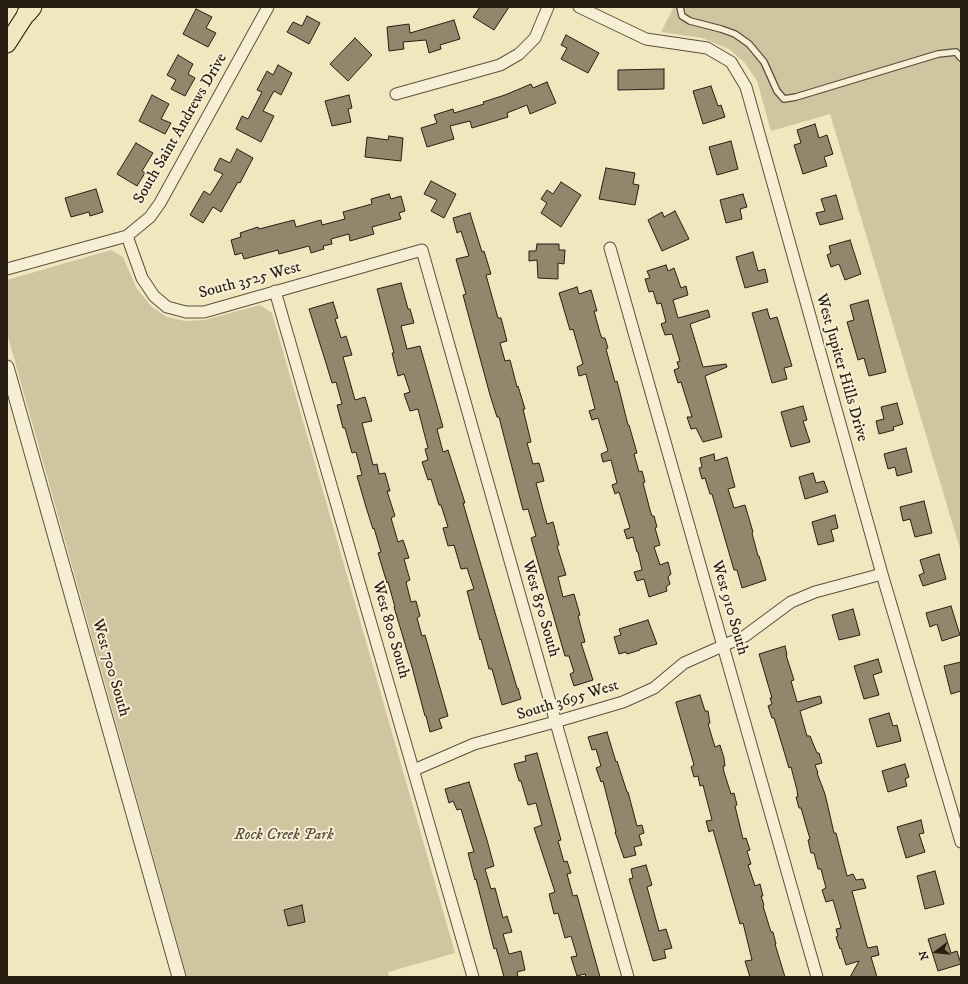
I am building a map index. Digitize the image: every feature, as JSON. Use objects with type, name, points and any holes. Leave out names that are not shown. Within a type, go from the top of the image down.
[{"type":"main road","points":[[7,44],[30,9]]},
{"type":"street","name":"South Saint Andrews Drive","points":[[7,269],[128,236],[150,217],[160,203],[268,7]]},
{"type":"street","points":[[396,94],[500,65],[520,54],[535,38],[548,7]]},
{"type":"street","name":"West Jupiter Hills Drive","points":[[579,7],[646,39],[707,48],[731,62],[746,87],[882,574],[961,842]]},
{"type":"street","name":"South 3525 West","points":[[128,236],[142,278],[154,296],[167,307],[186,312],[204,312],[422,250]]},
{"type":"street","name":"West 910 South","points":[[610,248],[817,977]]},
{"type":"street","name":"West 850 South","points":[[422,250],[628,977]]},
{"type":"street","name":"West 800 South","points":[[276,291],[473,977]]},
{"type":"street","name":"West 700 South","points":[[7,367],[179,977]]},
{"type":"street","name":"South 3695 West","points":[[414,770],[474,744],[623,702],[654,688],[684,663],[745,636],[791,602],[815,592],[882,574]]},
{"type":"lane","points":[[680,7],[682,16],[690,21],[736,34],[750,44],[764,62],[777,90],[784,99],[796,97],[938,54],[956,52],[961,58]]},
{"type":"green space","points":[[674,7],[961,7],[961,552],[830,114],[771,131],[757,81],[745,63],[729,49],[702,38],[661,32]]},
{"type":"green space","name":"Rock Creek Park","points":[[111,250],[123,257],[137,289],[152,307],[167,317],[185,321],[205,320],[260,305],[272,313],[455,953],[388,972],[389,977],[187,977],[7,333],[7,280]]},
{"type":"building","points":[[480,7],[509,7],[494,30],[473,17]]},
{"type":"building","points":[[196,9],[212,17],[206,28],[216,33],[208,47],[183,34]]},
{"type":"building","points":[[307,16],[320,23],[309,44],[287,32],[293,22],[302,26]]},
{"type":"building","points":[[454,20],[460,39],[440,45],[441,49],[429,53],[426,40],[403,42],[404,49],[389,51],[387,27],[409,24],[410,33]]},
{"type":"building","points":[[566,35],[599,53],[588,73],[561,59],[567,48],[561,45]]},
{"type":"building","points":[[355,38],[372,55],[348,81],[330,64]]},
{"type":"building","points":[[178,55],[193,64],[188,74],[195,78],[185,96],[171,89],[176,80],[167,75]]},
{"type":"building","points":[[278,65],[292,73],[281,95],[274,91],[263,111],[274,116],[261,142],[236,129],[242,116],[248,119],[262,92],[257,90],[267,71],[273,75]]},
{"type":"building","points":[[664,69],[664,89],[618,90],[618,70]]},
{"type":"building","points":[[547,82],[556,103],[530,114],[527,105],[507,113],[508,117],[472,128],[470,121],[450,126],[454,139],[427,147],[421,128],[437,123],[434,115],[453,109],[454,113],[484,104],[483,102],[531,84],[533,88]]},
{"type":"building","points":[[711,86],[718,106],[721,105],[725,117],[703,124],[693,91]]},
{"type":"building","points":[[152,95],[169,104],[161,119],[171,123],[165,134],[139,121]]},
{"type":"building","points":[[349,95],[352,108],[348,109],[351,122],[332,126],[325,101]]},
{"type":"building","points":[[815,124],[819,138],[827,135],[833,154],[824,157],[827,166],[803,174],[794,145],[801,143],[797,130]]},
{"type":"building","points":[[389,136],[403,138],[401,161],[365,157],[367,137],[388,140]]},
{"type":"building","points":[[731,141],[738,169],[717,175],[709,147]]},
{"type":"building","points":[[136,143],[153,153],[142,171],[145,173],[137,186],[117,174]]},
{"type":"building","points":[[237,149],[253,158],[240,183],[238,182],[221,212],[213,207],[203,223],[190,215],[204,191],[210,195],[223,174],[214,170],[220,158],[230,163]]},
{"type":"building","points":[[606,168],[635,173],[633,184],[639,185],[635,205],[599,199]]},
{"type":"building","points":[[431,181],[456,194],[444,218],[431,211],[437,200],[424,194]]},
{"type":"building","points":[[561,182],[581,195],[561,227],[541,213],[547,203],[541,199],[547,190],[553,194]]},
{"type":"building","points":[[96,189],[103,212],[90,216],[89,212],[71,217],[65,198]]},
{"type":"building","points":[[389,194],[391,199],[401,196],[405,211],[399,213],[401,219],[372,227],[374,234],[350,241],[349,234],[331,239],[332,244],[323,246],[324,249],[311,253],[309,246],[279,254],[278,250],[244,259],[242,253],[235,255],[231,240],[241,237],[240,233],[258,227],[259,229],[294,220],[296,227],[321,220],[322,225],[345,219],[343,212],[372,204],[371,199]]},
{"type":"building","points":[[743,194],[747,207],[740,209],[742,219],[726,223],[720,200]]},
{"type":"building","points":[[836,195],[843,219],[820,225],[816,213],[825,211],[821,199]]},
{"type":"building","points":[[675,211],[689,239],[662,251],[648,220],[662,212],[664,217]]},
{"type":"building","points":[[470,213],[482,252],[484,251],[491,274],[486,275],[498,318],[501,318],[507,341],[500,343],[505,361],[510,360],[517,387],[518,386],[525,409],[523,409],[531,442],[527,443],[533,464],[539,463],[544,481],[536,483],[547,524],[553,522],[559,545],[557,546],[566,575],[558,577],[563,597],[574,594],[580,615],[578,616],[585,642],[581,643],[593,680],[574,686],[570,674],[574,672],[569,656],[565,656],[531,538],[536,536],[528,509],[523,510],[499,417],[497,417],[490,395],[463,295],[466,294],[456,259],[469,256],[461,231],[457,233],[453,218]]},
{"type":"building","points":[[850,240],[861,274],[845,280],[839,264],[831,267],[827,255],[831,253],[829,246]]},
{"type":"building","points":[[537,244],[559,244],[559,250],[565,250],[564,264],[558,263],[558,279],[538,278],[537,260],[529,261],[529,251],[536,251]]},
{"type":"building","points":[[753,252],[758,271],[765,269],[768,282],[745,288],[736,257]]},
{"type":"building","points":[[666,265],[668,271],[674,268],[681,288],[686,286],[688,295],[673,300],[678,318],[708,310],[710,317],[690,324],[703,367],[726,364],[727,367],[705,376],[722,437],[703,442],[696,428],[691,429],[687,417],[692,417],[681,382],[678,383],[674,370],[679,368],[677,362],[680,361],[672,334],[665,335],[661,324],[666,322],[661,303],[657,304],[653,291],[649,292],[645,279],[650,278],[647,271]]},
{"type":"building","points":[[401,283],[408,309],[410,309],[414,323],[401,326],[407,349],[420,346],[443,427],[437,429],[443,452],[448,450],[465,503],[463,503],[521,699],[502,705],[492,669],[489,669],[481,639],[480,640],[467,591],[474,589],[467,568],[461,569],[454,545],[448,546],[443,528],[448,527],[431,479],[428,480],[422,462],[428,460],[425,449],[428,448],[418,409],[410,411],[404,394],[410,392],[404,374],[398,376],[392,353],[394,353],[377,289]]},
{"type":"building","points":[[577,287],[579,294],[591,290],[597,311],[594,311],[600,333],[602,338],[605,338],[608,348],[606,349],[615,382],[617,381],[637,453],[634,454],[639,472],[642,471],[645,482],[643,483],[650,510],[652,516],[654,516],[657,527],[655,528],[660,545],[654,547],[660,565],[668,562],[671,574],[668,577],[670,584],[666,587],[667,591],[649,597],[644,579],[637,581],[634,572],[642,570],[638,552],[633,537],[627,539],[624,530],[630,528],[619,492],[615,494],[612,485],[617,483],[611,460],[603,462],[601,454],[608,451],[598,418],[592,420],[589,411],[595,409],[586,374],[579,376],[577,367],[583,364],[573,329],[570,330],[559,293]]},
{"type":"building","points":[[868,300],[886,372],[869,376],[864,358],[858,360],[847,322],[854,320],[850,305]]},
{"type":"building","points":[[333,302],[338,318],[335,319],[341,338],[346,336],[352,355],[343,357],[355,400],[365,397],[372,421],[362,423],[373,465],[377,464],[379,474],[385,473],[390,491],[387,491],[395,516],[391,518],[398,542],[403,540],[409,558],[404,559],[410,580],[406,582],[411,602],[416,601],[420,616],[417,618],[422,636],[425,635],[448,716],[439,719],[442,728],[430,732],[388,582],[387,583],[378,553],[381,552],[357,476],[362,475],[356,452],[352,453],[345,428],[343,428],[337,405],[342,404],[336,382],[332,383],[309,309]]},
{"type":"building","points":[[767,309],[770,319],[777,317],[792,366],[784,368],[787,379],[772,383],[752,313]]},
{"type":"building","points":[[897,403],[903,424],[893,427],[894,430],[879,434],[876,421],[884,419],[881,407]]},
{"type":"building","points":[[803,406],[807,420],[803,421],[810,442],[791,447],[781,412]]},
{"type":"building","points":[[906,448],[912,472],[897,476],[895,467],[888,469],[884,454]]},
{"type":"building","points":[[714,454],[715,461],[727,457],[735,487],[728,489],[734,508],[745,505],[758,556],[766,580],[742,588],[737,570],[734,570],[712,494],[710,494],[705,478],[702,479],[699,468],[702,467],[700,458]]},
{"type":"building","points":[[813,473],[816,483],[824,481],[828,492],[805,499],[799,477]]},
{"type":"building","points":[[924,501],[932,533],[915,537],[910,519],[903,521],[900,507]]},
{"type":"building","points":[[835,515],[838,528],[831,530],[834,541],[818,545],[812,522]]},
{"type":"building","points":[[939,554],[946,579],[923,586],[919,575],[924,573],[920,560]]},
{"type":"building","points":[[951,606],[960,635],[942,641],[937,624],[930,627],[926,613]]},
{"type":"building","points":[[853,609],[860,635],[839,640],[832,615]]},
{"type":"building","points":[[648,620],[657,644],[627,654],[626,652],[619,654],[614,637],[621,635],[619,629]]},
{"type":"building","points":[[785,646],[786,655],[794,680],[791,681],[797,702],[820,696],[822,703],[800,711],[807,736],[810,736],[817,753],[819,753],[822,763],[815,765],[825,794],[834,833],[836,833],[847,876],[853,874],[856,880],[863,879],[866,888],[852,891],[867,946],[868,948],[877,946],[879,955],[871,957],[877,977],[850,977],[859,961],[846,965],[841,948],[840,949],[836,937],[838,936],[836,929],[841,928],[833,900],[826,902],[822,890],[826,888],[821,869],[818,869],[814,853],[811,853],[808,840],[810,839],[801,808],[799,808],[796,797],[798,797],[797,790],[791,767],[789,768],[774,718],[772,718],[768,706],[772,704],[770,698],[772,698],[759,654]]},
{"type":"building","points":[[878,659],[882,672],[873,675],[879,695],[864,699],[854,666]]},
{"type":"building","points":[[961,662],[961,691],[951,694],[944,666]]},
{"type":"building","points":[[700,695],[705,711],[708,711],[710,723],[708,724],[715,747],[720,745],[724,758],[724,772],[731,794],[734,793],[737,805],[735,806],[743,839],[746,838],[750,850],[747,851],[751,864],[748,865],[755,886],[760,884],[763,896],[761,896],[763,906],[771,932],[773,932],[785,977],[750,977],[745,961],[752,960],[743,923],[740,924],[713,830],[709,832],[706,821],[712,820],[703,785],[700,786],[698,776],[694,777],[691,767],[694,765],[676,703]]},
{"type":"building","points":[[889,713],[893,726],[897,725],[901,741],[877,747],[869,719]]},
{"type":"building","points":[[607,732],[616,762],[617,761],[628,792],[637,826],[642,825],[644,833],[639,835],[642,845],[634,847],[636,855],[624,858],[615,832],[603,781],[601,782],[596,768],[601,766],[596,749],[592,750],[588,737]]},
{"type":"building","points":[[537,753],[561,840],[558,841],[564,862],[567,861],[571,873],[567,874],[573,896],[577,895],[600,977],[586,977],[585,974],[577,976],[571,957],[577,956],[571,936],[565,938],[558,913],[554,914],[549,894],[555,892],[534,828],[542,825],[536,803],[528,805],[514,764],[526,761],[525,756]]},
{"type":"building","points":[[905,764],[909,777],[905,779],[907,786],[888,792],[882,771]]},
{"type":"building","points":[[469,782],[494,866],[485,869],[491,889],[495,888],[503,918],[507,916],[512,932],[503,934],[509,954],[521,951],[525,970],[517,972],[518,977],[504,977],[496,948],[494,949],[468,853],[474,852],[461,809],[457,810],[453,801],[449,803],[445,789]]},
{"type":"building","points":[[921,820],[924,833],[919,834],[925,852],[906,858],[897,827]]},
{"type":"building","points":[[646,865],[652,885],[647,887],[659,931],[666,929],[672,948],[664,950],[666,958],[653,961],[629,879],[633,878],[631,869]]},
{"type":"building","points":[[935,871],[944,904],[925,909],[917,876]]},
{"type":"building","points":[[302,905],[305,922],[288,926],[284,910]]},
{"type":"building","points":[[945,934],[951,953],[957,951],[961,964],[938,971],[928,939]]}]
